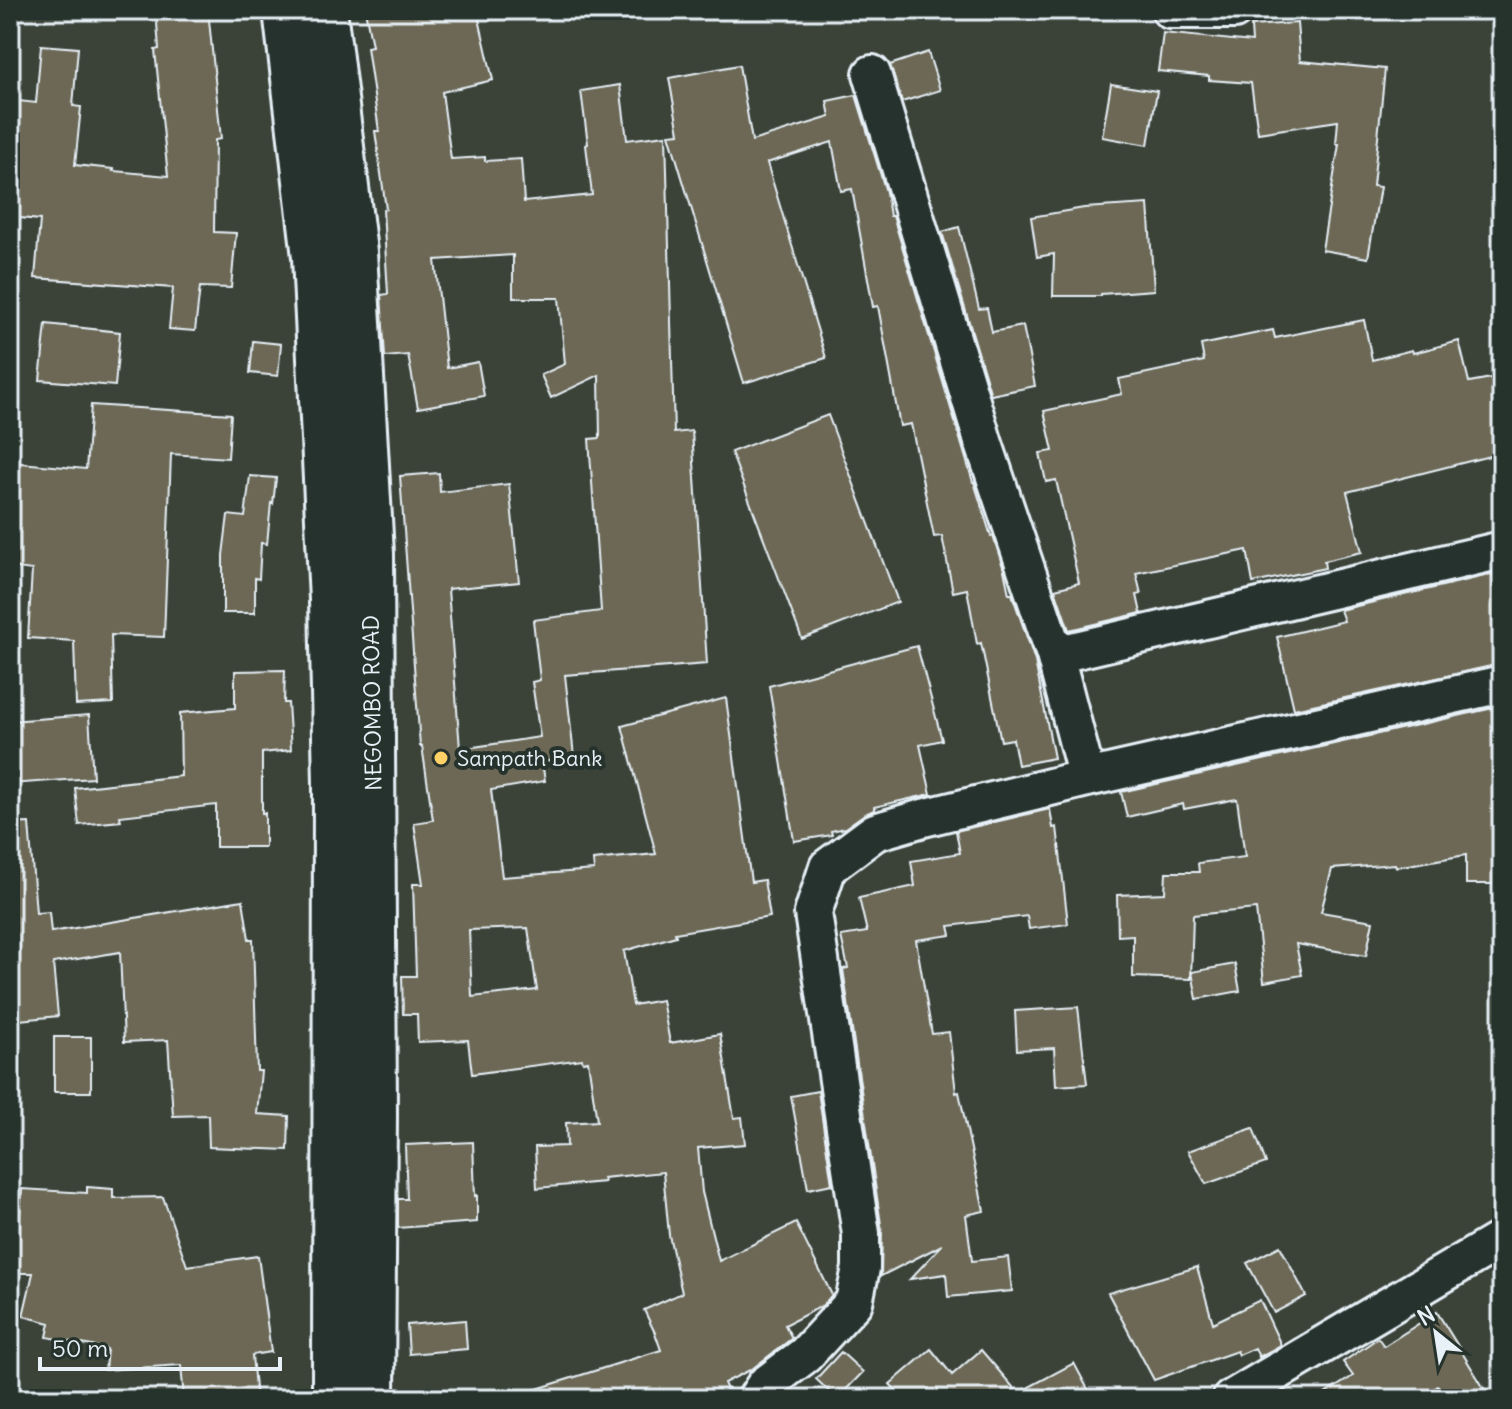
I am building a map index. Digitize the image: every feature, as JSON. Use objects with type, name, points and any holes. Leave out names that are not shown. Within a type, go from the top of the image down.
[{"type":"highway","name":"NEGOMBO ROAD","points":[[286,10],[315,257],[332,600],[336,783],[335,1399]]},
{"type":"highway","name":"NEGOMBO ROAD","points":[[324,10],[354,252],[371,554],[372,1399]]},
{"type":"street","points":[[1170,10],[1234,10]]},
{"type":"street","points":[[872,74],[984,444],[1055,655],[1087,778]]},
{"type":"street","points":[[1055,655],[1502,550]]},
{"type":"street","points":[[756,1399],[765,1385],[805,1355],[854,1302],[861,1268],[861,1234],[813,913],[828,867],[875,832],[923,818],[1502,684]]},
{"type":"street","points":[[1231,1399],[1502,1239]]},
{"type":"building","points":[[156,10],[208,10],[221,139],[215,140],[214,232],[236,233],[231,288],[200,287],[195,331],[169,329],[173,288],[35,278],[40,220],[10,217],[10,100],[36,103],[41,45],[78,48],[73,106],[81,107],[75,165],[168,176],[155,50],[159,49]]},
{"type":"building","points":[[365,10],[477,10],[493,80],[442,92],[451,159],[521,159],[524,202],[592,195],[581,91],[620,85],[627,140],[666,135],[674,433],[692,431],[707,664],[565,675],[574,756],[542,762],[545,781],[491,790],[502,877],[594,870],[593,860],[656,854],[622,726],[726,698],[751,882],[764,880],[770,917],[675,933],[676,936],[624,951],[633,1005],[662,1000],[670,1043],[720,1034],[734,1118],[742,1117],[745,1144],[698,1148],[702,1192],[719,1261],[796,1223],[832,1295],[822,1306],[785,1325],[791,1339],[752,1369],[724,1383],[731,1399],[525,1399],[524,1393],[661,1350],[644,1310],[682,1293],[669,1235],[663,1172],[603,1178],[604,1182],[537,1188],[535,1147],[567,1146],[566,1123],[597,1121],[588,1061],[583,1062],[582,1059],[472,1074],[468,1040],[418,1042],[417,1014],[403,1014],[402,976],[416,976],[413,884],[423,884],[414,823],[433,820],[420,746],[400,476],[439,473],[440,492],[509,484],[519,582],[448,589],[460,749],[540,737],[532,682],[540,680],[533,620],[601,611],[589,439],[600,438],[599,375],[551,398],[541,375],[565,364],[559,298],[513,298],[513,255],[435,260],[447,368],[478,362],[484,396],[418,408],[408,355],[385,357],[381,295],[388,294],[383,210],[386,209],[367,47],[372,46]],"holes":[[[528,928],[537,990],[472,997],[469,930]]]},
{"type":"building","points":[[1297,23],[1300,61],[1385,69],[1373,186],[1380,187],[1368,258],[1322,250],[1339,144],[1336,144],[1338,121],[1258,133],[1251,83],[1158,71],[1163,33],[1252,42],[1251,26]]},
{"type":"building","points":[[928,52],[940,90],[902,102],[890,65]]},
{"type":"building","points":[[739,65],[752,141],[830,117],[827,101],[856,95],[886,192],[890,216],[893,216],[973,482],[1004,570],[1009,594],[1012,594],[1035,661],[1054,758],[1018,765],[1013,739],[1001,741],[967,589],[953,592],[942,536],[934,537],[911,424],[900,426],[878,306],[873,307],[852,189],[841,191],[832,142],[767,163],[826,358],[744,383],[669,134],[679,133],[669,78]]},
{"type":"building","points":[[1111,84],[1157,91],[1148,145],[1102,137]]},
{"type":"building","points":[[1148,204],[1154,290],[1101,296],[1053,296],[1054,254],[1037,257],[1031,217],[1084,208]]},
{"type":"building","points":[[959,227],[979,309],[987,308],[992,332],[1023,326],[1035,386],[991,395],[942,232]]},
{"type":"building","points":[[1364,320],[1372,360],[1459,341],[1469,382],[1502,376],[1502,453],[1347,492],[1362,552],[1324,561],[1325,568],[1253,583],[1247,550],[1136,573],[1141,613],[1069,630],[1055,589],[1079,583],[1056,480],[1046,482],[1040,453],[1053,451],[1044,411],[1122,394],[1119,379],[1204,361],[1201,345],[1273,330],[1275,338]]},
{"type":"building","points":[[46,324],[120,332],[115,386],[40,380]]},
{"type":"building","points":[[253,341],[281,344],[278,376],[250,373]]},
{"type":"building","points":[[91,405],[231,414],[228,458],[171,454],[164,637],[111,635],[113,703],[76,705],[74,641],[28,638],[32,570],[10,567],[10,462],[86,469]]},
{"type":"building","points":[[828,415],[898,602],[802,639],[731,452]]},
{"type":"building","points":[[250,476],[276,478],[267,544],[261,543],[259,579],[255,578],[255,613],[223,613],[223,555],[228,515],[245,517]]},
{"type":"building","points":[[1502,572],[1502,664],[1294,709],[1277,637],[1344,621],[1340,610]]},
{"type":"building","points":[[917,646],[942,740],[920,745],[931,794],[874,807],[874,810],[845,828],[831,831],[832,835],[794,841],[769,686]]},
{"type":"building","points":[[285,670],[284,703],[288,703],[291,750],[262,753],[265,847],[216,847],[216,805],[120,816],[121,821],[79,825],[75,788],[181,776],[180,713],[235,708],[235,671]]},
{"type":"building","points":[[1502,706],[1502,851],[1494,853],[1495,884],[1466,884],[1466,855],[1396,867],[1395,864],[1332,869],[1321,912],[1373,921],[1366,956],[1296,944],[1302,975],[1264,982],[1256,909],[1193,915],[1191,979],[1133,977],[1133,935],[1118,936],[1117,895],[1165,893],[1166,872],[1199,872],[1198,863],[1245,857],[1237,799],[1184,809],[1183,804],[1127,817],[1121,792]]},
{"type":"building","points":[[89,715],[93,778],[10,784],[10,721]]},
{"type":"building","points":[[1050,809],[1053,828],[1057,827],[1068,924],[1029,929],[1027,916],[949,926],[951,935],[916,940],[932,1034],[949,1032],[956,1093],[959,1092],[984,1211],[966,1215],[972,1261],[1008,1257],[1012,1291],[948,1297],[946,1274],[910,1279],[942,1245],[881,1276],[882,1231],[843,969],[848,968],[841,936],[867,932],[859,898],[915,886],[911,861],[960,853],[956,831]]},
{"type":"building","points":[[29,823],[36,913],[49,912],[51,932],[243,900],[249,939],[253,939],[257,1071],[261,1071],[257,1114],[289,1116],[288,1150],[209,1147],[208,1115],[173,1116],[168,1040],[124,1042],[120,952],[53,963],[58,1016],[10,1021],[10,824]]},
{"type":"building","points":[[1235,964],[1240,991],[1197,999],[1192,972]]},
{"type":"building","points":[[1078,1007],[1087,1084],[1056,1086],[1054,1048],[1017,1050],[1015,1011]]},
{"type":"building","points":[[54,1037],[91,1037],[91,1092],[54,1092]]},
{"type":"building","points":[[818,1091],[832,1184],[808,1189],[791,1096]]},
{"type":"building","points":[[1253,1128],[1266,1163],[1206,1184],[1188,1151]]},
{"type":"building","points":[[473,1142],[477,1222],[398,1228],[398,1199],[407,1199],[405,1145]]},
{"type":"building","points":[[87,1187],[113,1189],[113,1198],[163,1197],[187,1266],[258,1256],[271,1352],[252,1355],[256,1399],[184,1399],[181,1365],[105,1370],[107,1349],[47,1337],[50,1323],[23,1316],[33,1273],[10,1273],[10,1241],[18,1241],[22,1189],[87,1193]]},
{"type":"building","points":[[1280,1246],[1306,1296],[1274,1313],[1247,1263]]},
{"type":"building","points":[[1197,1267],[1213,1323],[1260,1300],[1281,1345],[1259,1357],[1255,1348],[1239,1355],[1237,1351],[1154,1380],[1108,1293]]},
{"type":"building","points":[[1437,1312],[1485,1390],[1470,1399],[1447,1399],[1438,1386],[1417,1399],[1317,1399],[1353,1376],[1343,1362],[1378,1338],[1384,1346]]},
{"type":"building","points":[[465,1320],[467,1349],[409,1354],[407,1325]]},
{"type":"building","points":[[931,1349],[952,1375],[981,1350],[1018,1393],[1074,1363],[1093,1399],[903,1399],[890,1384]]},
{"type":"building","points":[[841,1352],[863,1372],[837,1399],[816,1379]]},
{"type":"place","name":"Sampath Bank","points":[[441,758]]}]
